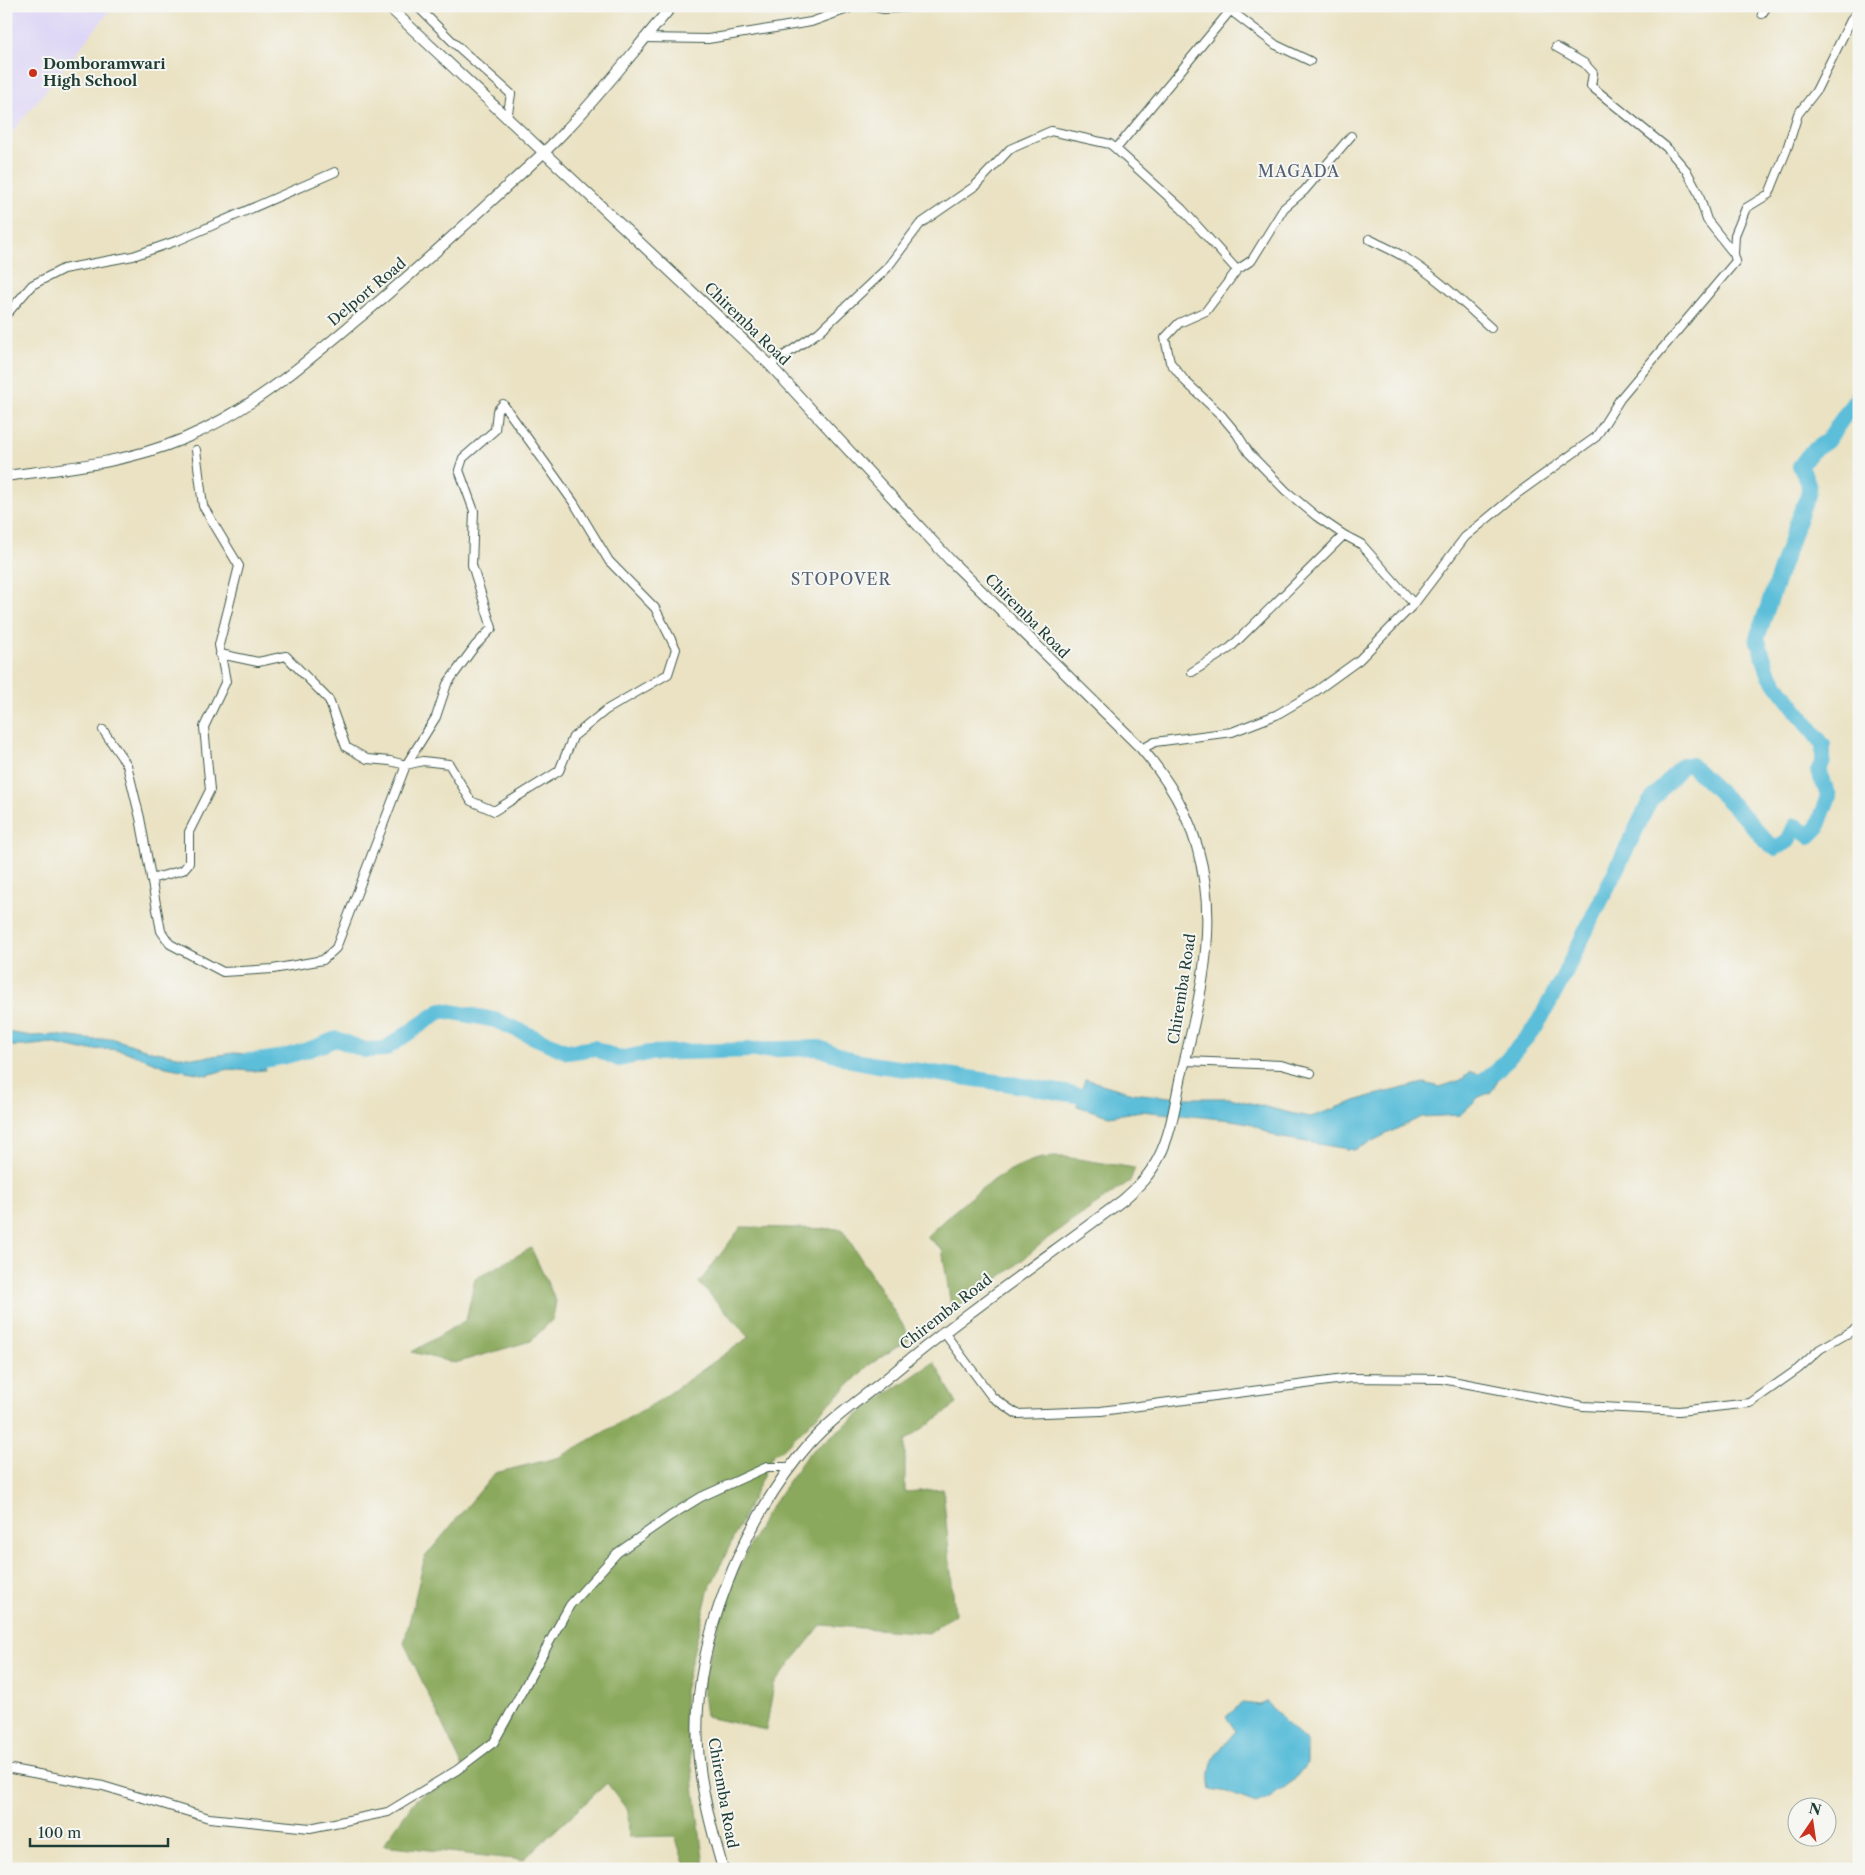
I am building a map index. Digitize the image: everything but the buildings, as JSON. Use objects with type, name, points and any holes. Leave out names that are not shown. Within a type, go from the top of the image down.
[{"type":"main road","name":"Chiremba Road","points":[[388,6],[770,365],[950,560],[1142,749],[1159,769],[1182,806],[1192,830],[1206,884],[1205,958],[1200,994],[1172,1122],[1160,1155],[1147,1177],[1139,1186],[1072,1238],[943,1331],[836,1418],[810,1443],[790,1467],[751,1531],[732,1571],[717,1613],[701,1674],[697,1720],[698,1749],[710,1820],[722,1869]]},
{"type":"main road","name":"Delport Road","points":[[6,476],[98,464],[129,457],[184,438],[232,414],[291,375],[410,276],[544,153],[578,117],[672,6]]},
{"type":"street","points":[[417,6],[455,44],[511,94],[507,119]]},
{"type":"street","points":[[644,38],[717,37],[811,22],[856,6]]},
{"type":"street","points":[[870,6],[884,9],[928,6]]},
{"type":"street","points":[[1762,14],[1768,6]]},
{"type":"street","points":[[1116,149],[1232,8],[1276,45],[1310,61]]},
{"type":"street","points":[[1142,749],[1155,742],[1232,732],[1276,715],[1312,694],[1359,660],[1414,604],[1464,537],[1518,493],[1596,437],[1620,399],[1736,261],[1734,254],[1735,235],[1746,208],[1769,194],[1787,149],[1798,114],[1816,91],[1852,18],[1859,10]]},
{"type":"street","points":[[1556,47],[1584,62],[1593,73],[1591,86],[1666,147],[1681,164],[1698,192],[1707,220],[1734,254]]},
{"type":"street","points":[[770,365],[819,332],[887,268],[920,224],[975,186],[1010,149],[1052,131],[1110,144],[1182,209],[1237,270]]},
{"type":"street","points":[[1352,136],[1304,190],[1284,208],[1252,260],[1237,270],[1206,311],[1179,323],[1165,338],[1170,362],[1185,382],[1222,416],[1250,453],[1286,491],[1316,516],[1361,544],[1414,604]]},
{"type":"street","points":[[6,315],[32,285],[63,269],[134,256],[179,240],[335,172]]},
{"type":"street","points":[[1369,239],[1408,260],[1445,287],[1491,328]]},
{"type":"street","points":[[103,730],[127,765],[140,818],[161,931],[170,944],[223,972],[273,970],[323,960],[336,948],[406,765],[436,717],[447,684],[492,628],[472,564],[474,511],[459,470],[463,458],[495,430],[497,411],[503,404],[574,503],[609,561],[655,608],[676,649],[668,674],[606,710],[573,737],[558,771],[494,811],[471,802],[449,764],[423,761],[406,765],[390,761],[367,759],[346,747],[329,700],[286,656],[258,662],[220,654]]},
{"type":"street","points":[[151,879],[183,870],[190,863],[189,832],[210,790],[204,727],[226,681],[219,645],[239,566],[202,506],[196,450]]},
{"type":"street","points":[[1192,672],[1230,648],[1344,535]]},
{"type":"street","points":[[1186,1061],[1281,1065],[1311,1073]]},
{"type":"street","points":[[943,1331],[992,1397],[1017,1414],[1101,1411],[1351,1378],[1442,1379],[1583,1406],[1679,1411],[1750,1403],[1798,1369],[1820,1349],[1859,1327]]},
{"type":"street","points":[[6,1768],[103,1786],[209,1818],[310,1828],[388,1812],[457,1770],[494,1742],[570,1605],[617,1552],[701,1497],[767,1467],[790,1467]]},
{"type":"shaded area","name":"Domboramwari High School","points":[[6,6],[114,6],[6,140]]},
{"type":"green space","points":[[1065,1157],[1135,1168],[1130,1181],[1048,1238],[1014,1267],[952,1312],[942,1249],[926,1237],[978,1191],[1008,1171],[1038,1159]]},
{"type":"green space","points":[[741,1227],[842,1229],[911,1338],[869,1365],[781,1451],[773,1454],[708,1592],[684,1691],[704,1867],[686,1869],[675,1836],[629,1837],[628,1811],[607,1783],[523,1860],[383,1845],[415,1800],[464,1770],[404,1643],[425,1557],[495,1473],[560,1457],[660,1400],[749,1337],[699,1283]]},
{"type":"green space","points":[[531,1248],[556,1301],[553,1319],[531,1341],[455,1363],[412,1352],[466,1320],[475,1279]]},
{"type":"green space","points":[[934,1362],[957,1404],[905,1441],[905,1492],[943,1489],[955,1614],[929,1633],[821,1625],[774,1684],[766,1730],[706,1717],[702,1683],[727,1592],[764,1517],[807,1455],[876,1401]]},
{"type":"water","points":[[6,1032],[32,1036],[55,1035],[95,1040],[111,1038],[151,1051],[177,1056],[199,1058],[234,1053],[268,1056],[265,1070],[228,1069],[207,1075],[166,1067],[124,1051],[109,1049],[82,1050],[51,1043],[6,1046]]},
{"type":"water","points":[[1470,1072],[1499,1079],[1491,1092],[1479,1097],[1460,1115],[1421,1117],[1354,1150],[1277,1137],[1249,1123],[1231,1120],[1141,1111],[1109,1116],[1077,1106],[1085,1079],[1132,1093],[1179,1098],[1230,1098],[1311,1117],[1367,1097],[1424,1083],[1440,1087],[1461,1080]]},
{"type":"water","points":[[1267,1702],[1307,1742],[1307,1763],[1293,1781],[1268,1799],[1256,1803],[1232,1794],[1211,1790],[1210,1771],[1214,1758],[1236,1731],[1226,1717],[1242,1703],[1260,1705]]},
{"type":"waterway","points":[[1472,1087],[1496,1072],[1535,1028],[1559,985],[1649,803],[1682,765],[1691,765],[1775,848],[1788,841],[1795,826],[1809,836],[1817,828],[1829,796],[1818,771],[1823,761],[1823,745],[1769,674],[1757,638],[1808,495],[1808,482],[1800,466],[1812,451],[1827,441],[1859,395]]},
{"type":"waterway","points":[[247,1061],[259,1061],[293,1054],[315,1048],[336,1039],[365,1050],[385,1049],[442,1010],[495,1020],[568,1052],[594,1048],[619,1059],[648,1053],[819,1048],[851,1060],[877,1065],[1101,1099]]},
{"type":"place","name":"Domboramwari High School","points":[[33,73]]},
{"type":"district","name":"MAGADA","points":[[1299,171]]},
{"type":"district","name":"STOPOVER","points":[[841,579]]}]
